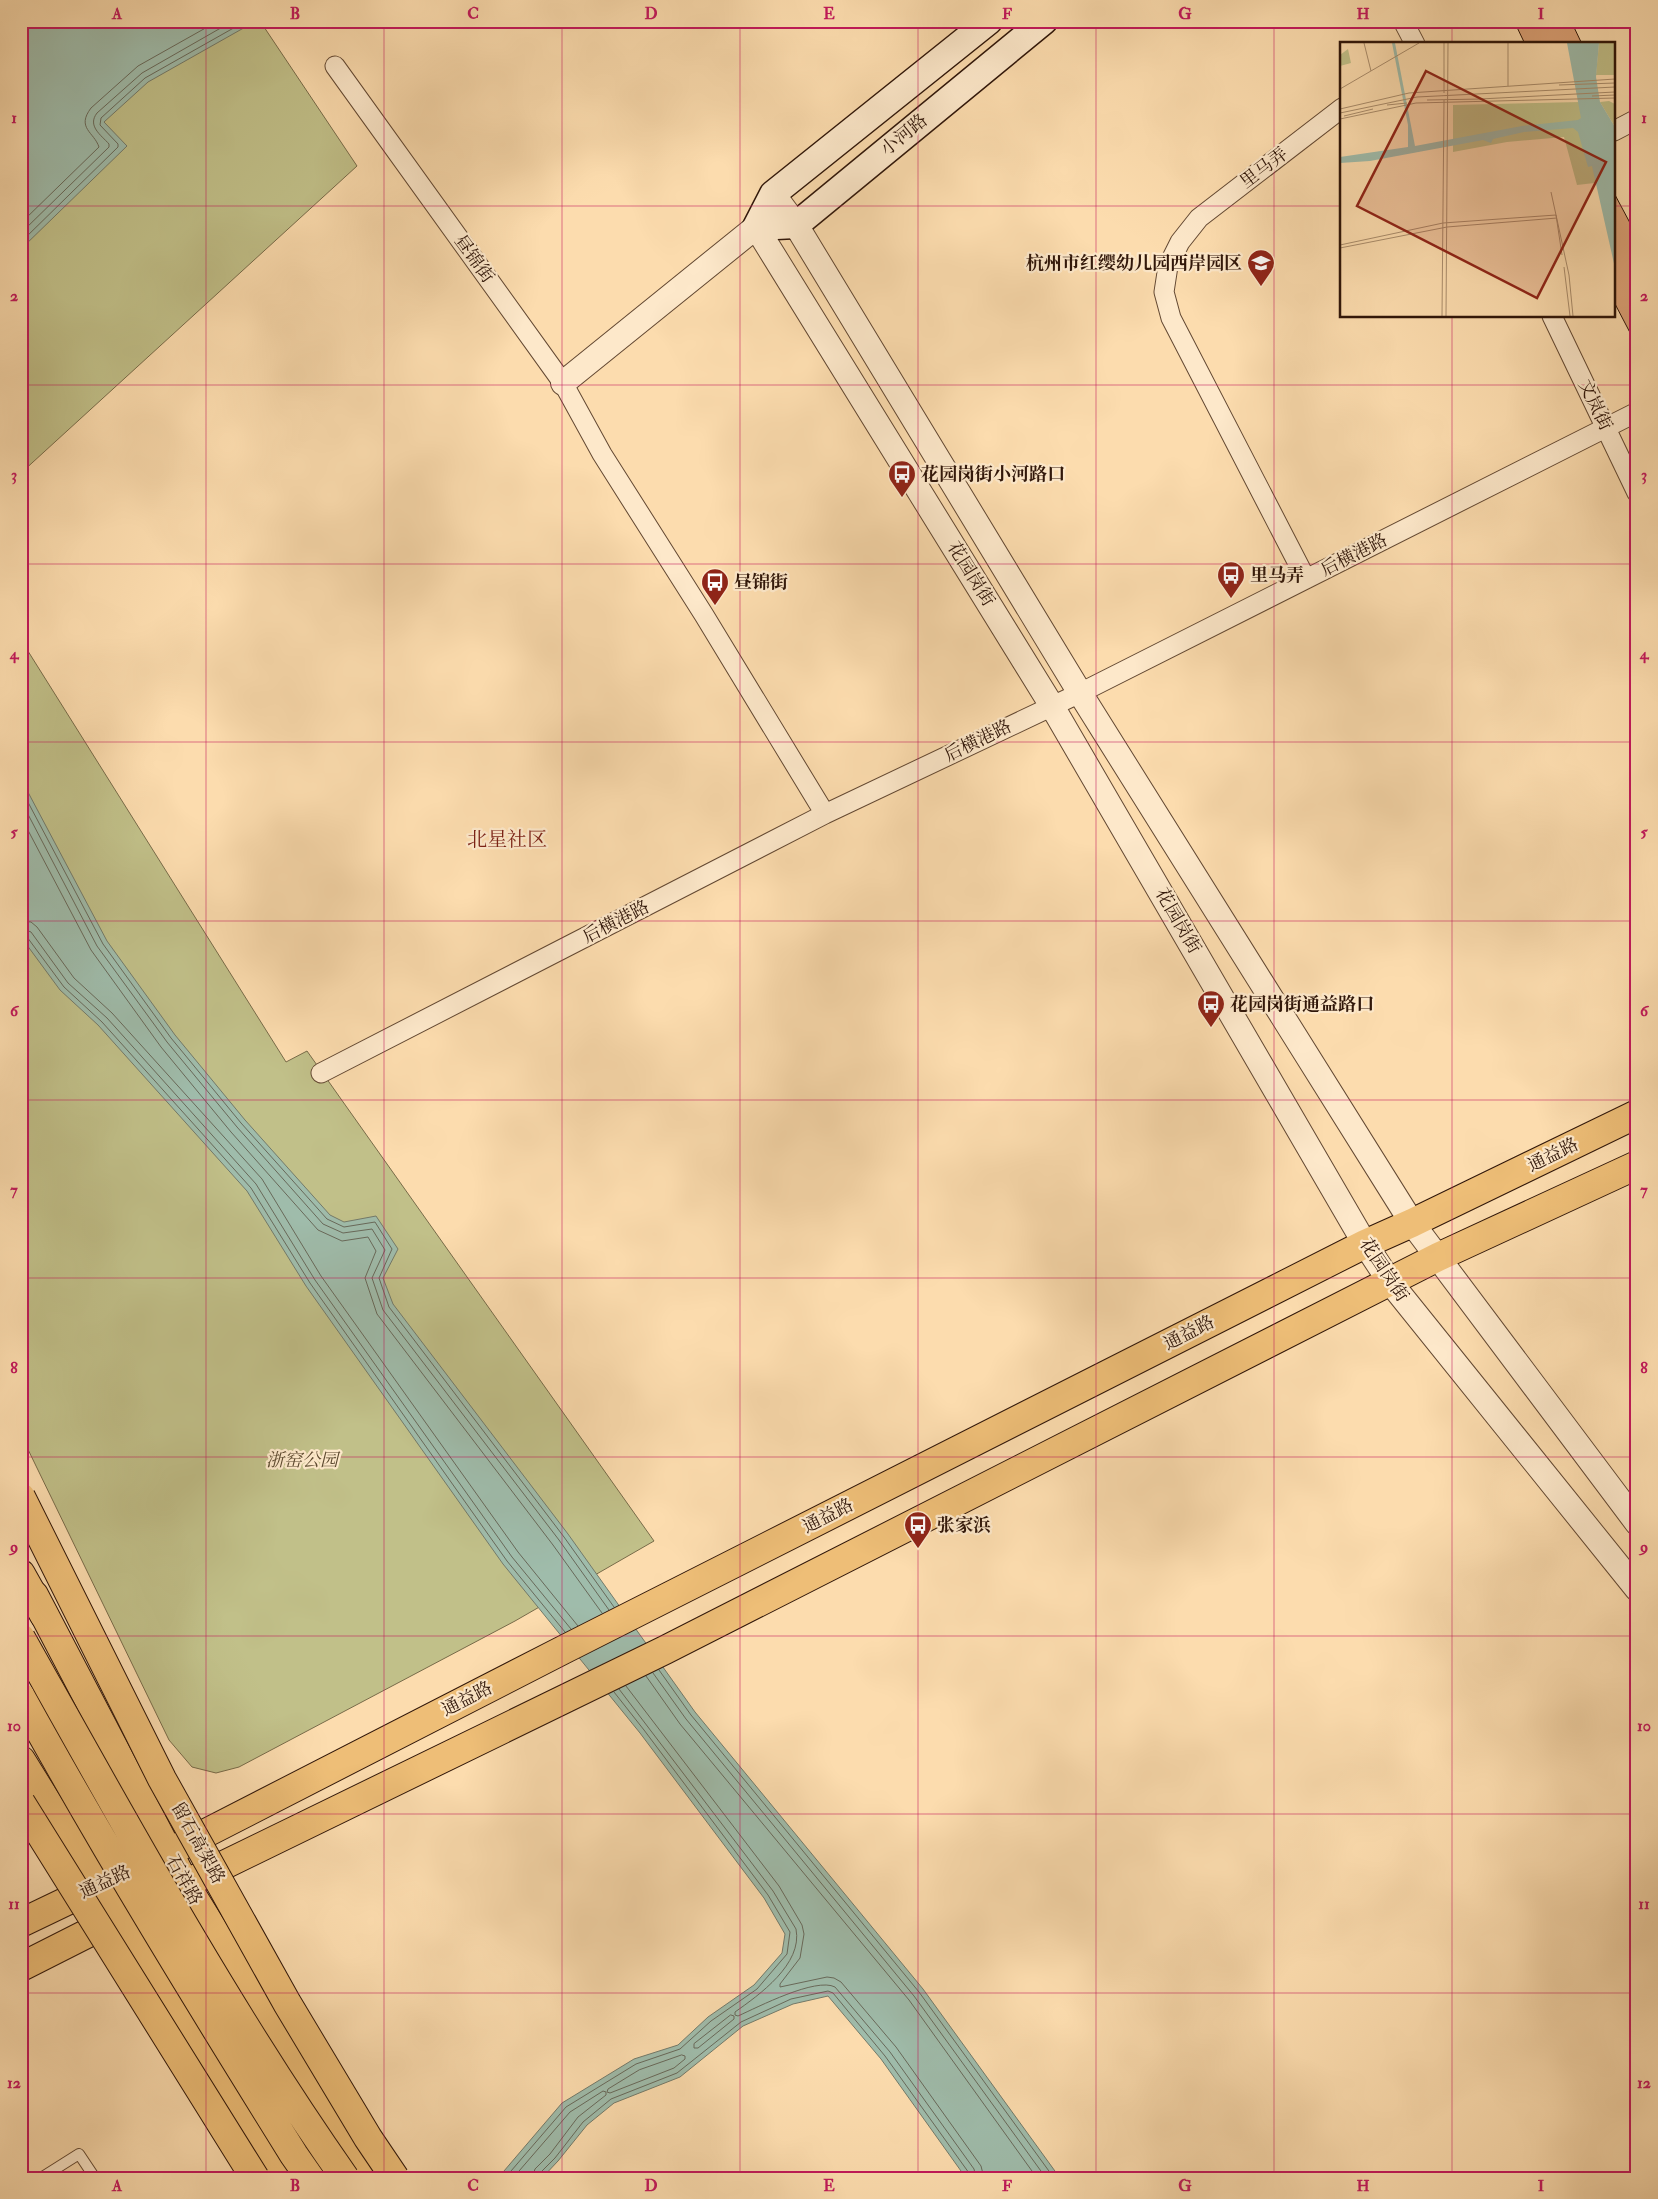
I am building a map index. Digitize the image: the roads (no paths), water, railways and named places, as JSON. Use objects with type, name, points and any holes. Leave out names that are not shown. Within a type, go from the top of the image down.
[{"type":"main road","name":"小河路","points":[[756,227],[773,194],[989,21]]},
{"type":"main road","name":"小河路","points":[[796,225],[1044,21]]},
{"type":"main road","points":[[756,227],[796,225]]},
{"type":"main road","name":"通益路","points":[[21,1923],[169,1852],[563,1650],[638,1614],[1366,1244],[1637,1114]]},
{"type":"main road","name":"通益路","points":[[21,1967],[185,1884],[665,1650],[1438,1257],[1637,1164]]},
{"type":"main road","name":"留石高架路","points":[[21,1497],[162,1779],[287,2003],[368,2138],[395,2178]]},
{"type":"main road","name":"石祥路","points":[[21,1568],[185,1884],[309,2084],[371,2178]]},
{"type":"main road","points":[[21,1574],[44,1615]]},
{"type":"main road","points":[[21,1638],[113,1803],[251,2036],[345,2178]]},
{"type":"main road","points":[[21,1697],[90,1821],[178,1969],[310,2178]]},
{"type":"main road","points":[[21,1760],[282,2178]]},
{"type":"main road","points":[[21,1803],[254,2178]]},
{"type":"street","points":[[1403,21],[1414,42]]},
{"type":"street","name":"昼锦街","points":[[335,66],[563,383],[602,454],[704,615],[825,814]]},
{"type":"street","name":"里马弄","points":[[1306,579],[1171,318],[1164,292],[1168,266],[1180,242],[1199,218],[1340,110]]},
{"type":"street","points":[[1616,130],[1637,119]]},
{"type":"street","name":"花园岗街","points":[[773,194],[796,225],[1080,693],[1412,1223],[1637,1523]]},
{"type":"street","name":"花园岗街","points":[[756,227],[1052,706],[1390,1282],[1637,1589]]},
{"type":"street","name":"小河路","points":[[563,383],[756,227]]},
{"type":"street","name":"文岚街","points":[[1553,318],[1637,493]]},
{"type":"street","name":"后横港路","points":[[321,1073],[825,814],[1080,693],[1637,412]]},
{"type":"lane","points":[[41,2178],[79,2154],[95,2178]]},
{"type":"water","points":[[21,21],[256,21],[148,82],[104,122],[127,146],[21,249]]},
{"type":"water","points":[[21,779],[107,941],[175,1035],[245,1120],[330,1215],[344,1222],[376,1216],[398,1249],[383,1278],[393,1304],[568,1534],[695,1712],[923,1989],[1060,2178],[966,2178],[881,2059],[828,1996],[793,2004],[743,2026],[680,2077],[614,2103],[587,2125],[542,2178],[498,2178],[562,2103],[634,2059],[678,2045],[708,2017],[754,1985],[782,1953],[785,1934],[764,1898],[640,1733],[503,1564],[306,1286],[247,1191],[98,1025],[60,990],[21,937]]},
{"type":"place","name":"杭州市红缨幼儿园西岸园区","points":[[1261,287]]},
{"type":"place","name":"花园岗街小河路口","points":[[902,498]]},
{"type":"place","name":"里马弄","points":[[1231,599]]},
{"type":"place","name":"昼锦街","points":[[715,606]]},
{"type":"place","name":"花园岗街通益路口","points":[[1211,1028]]},
{"type":"place","name":"张家浜","points":[[918,1549]]},
{"type":"district","name":"北星社区","points":[[507,839]]},
{"type":"park label","name":"浙窑公园","points":[[302,1460]]}]
